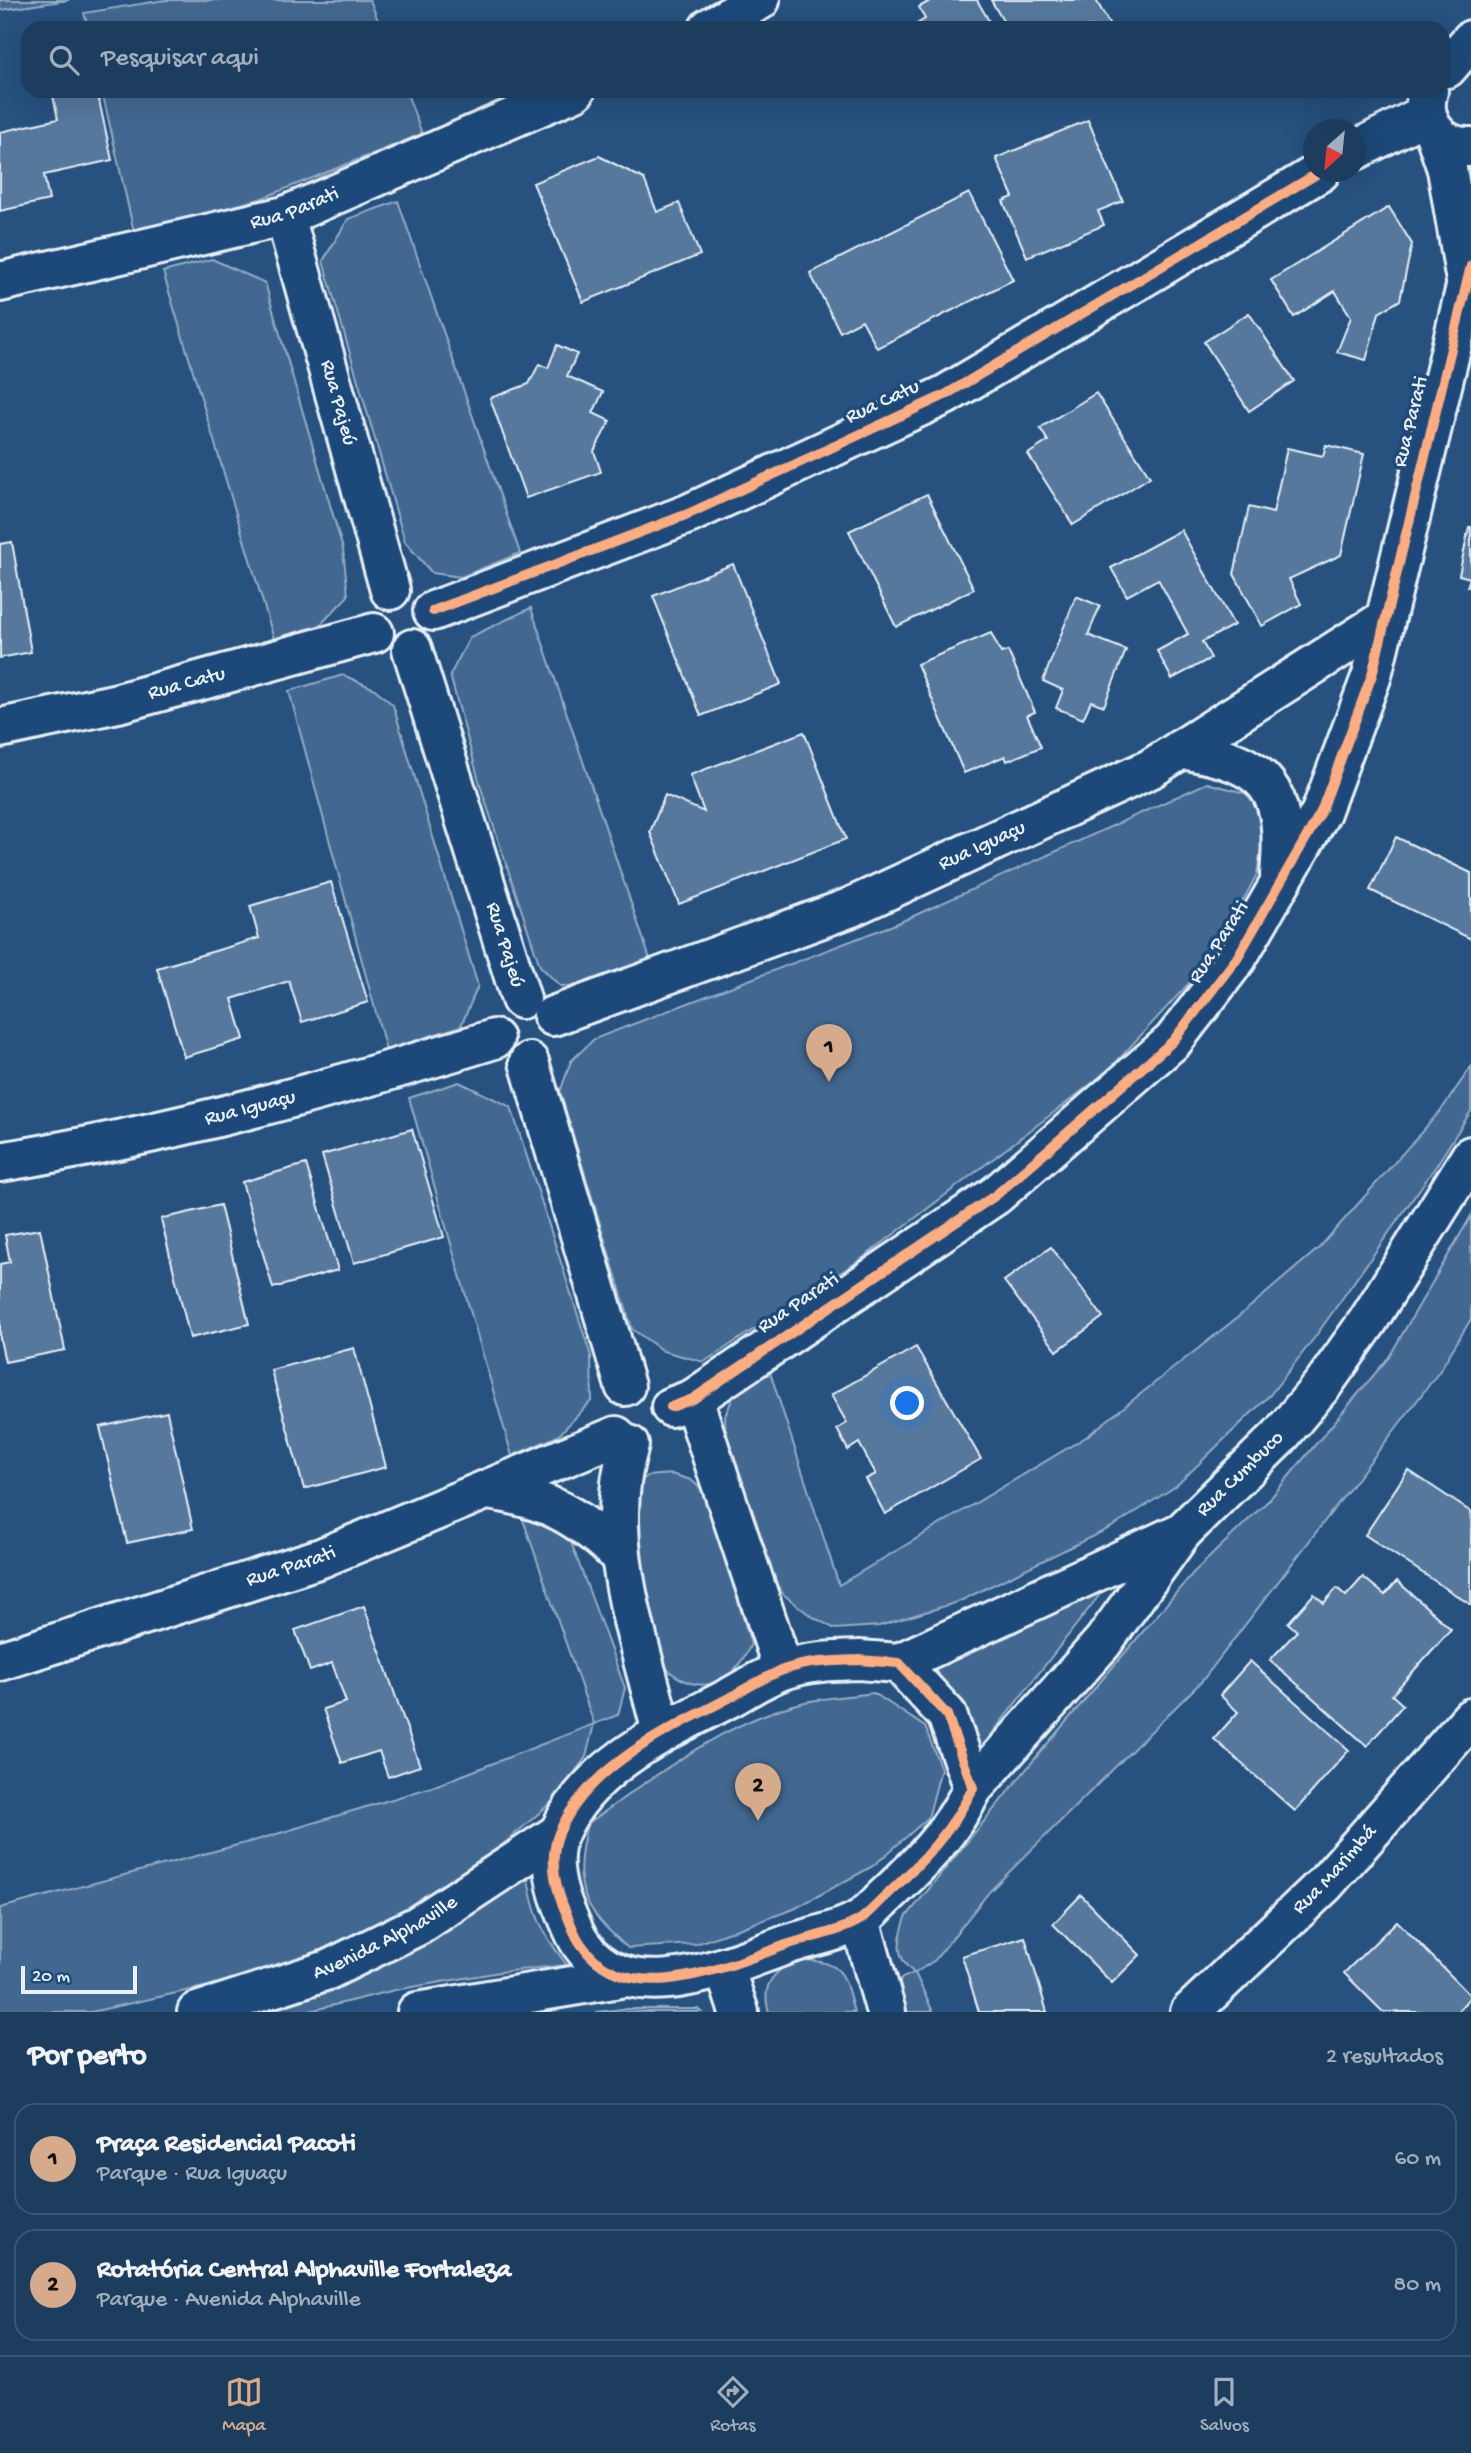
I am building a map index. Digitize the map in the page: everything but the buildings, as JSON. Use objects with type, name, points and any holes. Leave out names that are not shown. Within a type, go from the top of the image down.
[{"type":"street","points":[[722,21],[760,0]]},
{"type":"street","name":"Rua Parati","points":[[0,282],[285,216],[559,98]]},
{"type":"street","points":[[1366,143],[1426,98]]},
{"type":"street","name":"Rua Parati","points":[[682,1403],[996,1195],[1173,1041],[1237,958],[1321,812],[1372,675],[1469,274],[1447,169],[1446,98]]},
{"type":"street","points":[[1447,98],[1450,144],[1471,147]]},
{"type":"street","name":"Rua Catu","points":[[433,611],[688,514],[945,396],[1303,182]]},
{"type":"street","name":"Rua Pajeú","points":[[285,216],[390,590]]},
{"type":"street","points":[[404,587],[417,590],[427,599],[433,611],[434,623],[430,634],[412,649],[397,650],[384,644],[374,633],[371,616],[377,600],[390,590],[404,587]]},
{"type":"street","name":"Rua Iguaçu","points":[[537,1008],[849,908],[1150,769],[1384,620]]},
{"type":"street","name":"Rua Catu","points":[[0,728],[118,704],[374,633]]},
{"type":"street","name":"Rua Pajeú","points":[[412,649],[537,1008]]},
{"type":"street","points":[[1181,749],[1217,755],[1242,765],[1267,785],[1281,807],[1284,833],[1279,884]]},
{"type":"street","points":[[505,1006],[537,1008],[556,1031],[553,1046],[543,1057],[529,1062],[514,1060],[501,1052],[494,1039],[495,1020],[505,1006]]},
{"type":"street","name":"Rua Iguaçu","points":[[0,1162],[79,1149],[341,1086],[494,1039]]},
{"type":"street","points":[[529,1062],[625,1386]]},
{"type":"street","name":"Rua Cumbuco","points":[[899,1663],[1182,1532],[1280,1436],[1324,1383],[1368,1321],[1471,1156]]},
{"type":"street","points":[[682,1403],[661,1438],[646,1446],[623,1440],[607,1418],[611,1399],[625,1386],[639,1383],[653,1385],[664,1395],[682,1403],[783,1669]]},
{"type":"street","points":[[623,1440],[617,1514],[621,1557],[662,1733]]},
{"type":"street","name":"Rua Parati","points":[[0,1661],[321,1558],[487,1490],[623,1440]]},
{"type":"street","points":[[487,1490],[525,1495],[553,1506],[598,1535],[621,1557]]},
{"type":"street","points":[[417,2012],[626,1977],[666,1979],[724,1966],[860,1920],[926,1859],[958,1820],[973,1788],[1103,1642],[1182,1532]]},
{"type":"street","points":[[626,1977],[601,1964],[581,1944],[556,1892],[555,1849],[559,1833],[598,1779],[662,1733],[783,1669],[817,1661],[899,1663],[947,1716],[973,1788]]},
{"type":"street","name":"Rua Marimbá","points":[[1190,2012],[1325,1884],[1471,1718]]},
{"type":"street","name":"Avenida Alphaville","points":[[197,2012],[328,1970],[419,1926],[559,1833]]},
{"type":"street","points":[[860,1920],[886,2012]]},
{"type":"street","points":[[724,1966],[739,2012]]},
{"type":"shaded area","points":[[0,0],[69,0],[0,10]]},
{"type":"shaded area","points":[[165,0],[370,0],[378,21],[86,21],[84,13]]},
{"type":"shaded area","points":[[104,98],[409,98],[422,134],[260,199],[134,232]]},
{"type":"shaded area","points":[[398,201],[520,553],[461,577],[432,573],[405,542],[323,261],[348,219]]},
{"type":"shaded area","points":[[212,259],[265,283],[343,549],[348,596],[320,625],[274,639],[163,272]]},
{"type":"shaded area","points":[[531,608],[650,959],[585,986],[560,986],[540,966],[481,788],[450,675],[470,637]]},
{"type":"shaded area","points":[[343,675],[375,689],[393,705],[478,986],[461,1026],[386,1050],[289,691]]},
{"type":"shaded area","points":[[1207,783],[1249,794],[1265,825],[1257,874],[1236,914],[1192,980],[1107,1072],[860,1260],[704,1362],[663,1351],[632,1329],[560,1092],[571,1061],[594,1039],[898,923]]},
{"type":"shaded area","points":[[1471,1067],[1471,1111],[1436,1166],[1315,1337],[1270,1395],[1176,1486],[1114,1526],[958,1602],[879,1626],[835,1629],[811,1616],[783,1594],[754,1550],[726,1448],[725,1416],[734,1395],[770,1372],[839,1585],[1086,1437],[1238,1317],[1319,1248],[1442,1109]]},
{"type":"shaded area","points":[[459,1082],[511,1107],[591,1356],[592,1400],[558,1436],[512,1456],[409,1098]]},
{"type":"shaded area","points":[[1471,1216],[1471,1319],[1439,1372],[1202,1681],[990,1891],[935,1960],[915,1973],[933,2012],[899,2012],[894,1992],[902,1978],[914,1973],[903,1961],[899,1948],[906,1917],[1042,1750],[1193,1573],[1269,1500],[1389,1357]]},
{"type":"shaded area","points":[[671,1474],[691,1480],[706,1493],[751,1644],[733,1671],[711,1684],[686,1681],[659,1662],[628,1493],[647,1476]]},
{"type":"shaded area","points":[[520,1511],[565,1526],[625,1688],[618,1715],[594,1724]]},
{"type":"shaded area","points":[[1108,1584],[980,1749],[964,1702],[930,1668],[1007,1637]]},
{"type":"shaded area","points":[[874,1693],[925,1727],[941,1769],[928,1818],[873,1866],[794,1909],[696,1944],[628,1948],[600,1920],[590,1907],[581,1880],[580,1864],[587,1824],[691,1752],[746,1722],[805,1702]]},
{"type":"shaded area","points":[[594,1724],[586,1757],[554,1800],[500,1847],[432,1897],[316,1952],[240,1979],[91,2012],[0,2012],[0,1908],[260,1839],[432,1787]]},
{"type":"shaded area","points":[[527,1871],[539,1921],[567,1965],[500,1972],[395,1990],[306,2012],[244,2012]]},
{"type":"shaded area","points":[[800,1959],[826,1963],[840,1972],[854,2012],[769,2012],[767,1993],[772,1979],[783,1968]]},
{"type":"shaded area","points":[[622,2009],[698,2009],[702,2012],[596,2012]]},
{"type":"cycle path","points":[[433,611],[688,514],[945,395],[1303,182]]},
{"type":"cycle path","points":[[671,1407],[693,1399],[996,1195],[1173,1041],[1237,958],[1321,812],[1372,675],[1471,266]]},
{"type":"cycle path","points":[[859,1660],[899,1663],[947,1715],[973,1788],[936,1845],[861,1919],[835,1931],[707,1972],[679,1978],[651,1980],[624,1976],[601,1964],[575,1934],[560,1896],[554,1864],[559,1833],[572,1809],[589,1788],[609,1769],[656,1737],[772,1675],[804,1664],[859,1660]]},
{"type":"place","name":"Praça Residencial Pacoti","points":[[829,1082]]},
{"type":"place","name":"Rotatória Central Alphaville Fortaleza","points":[[758,1821]]}]
